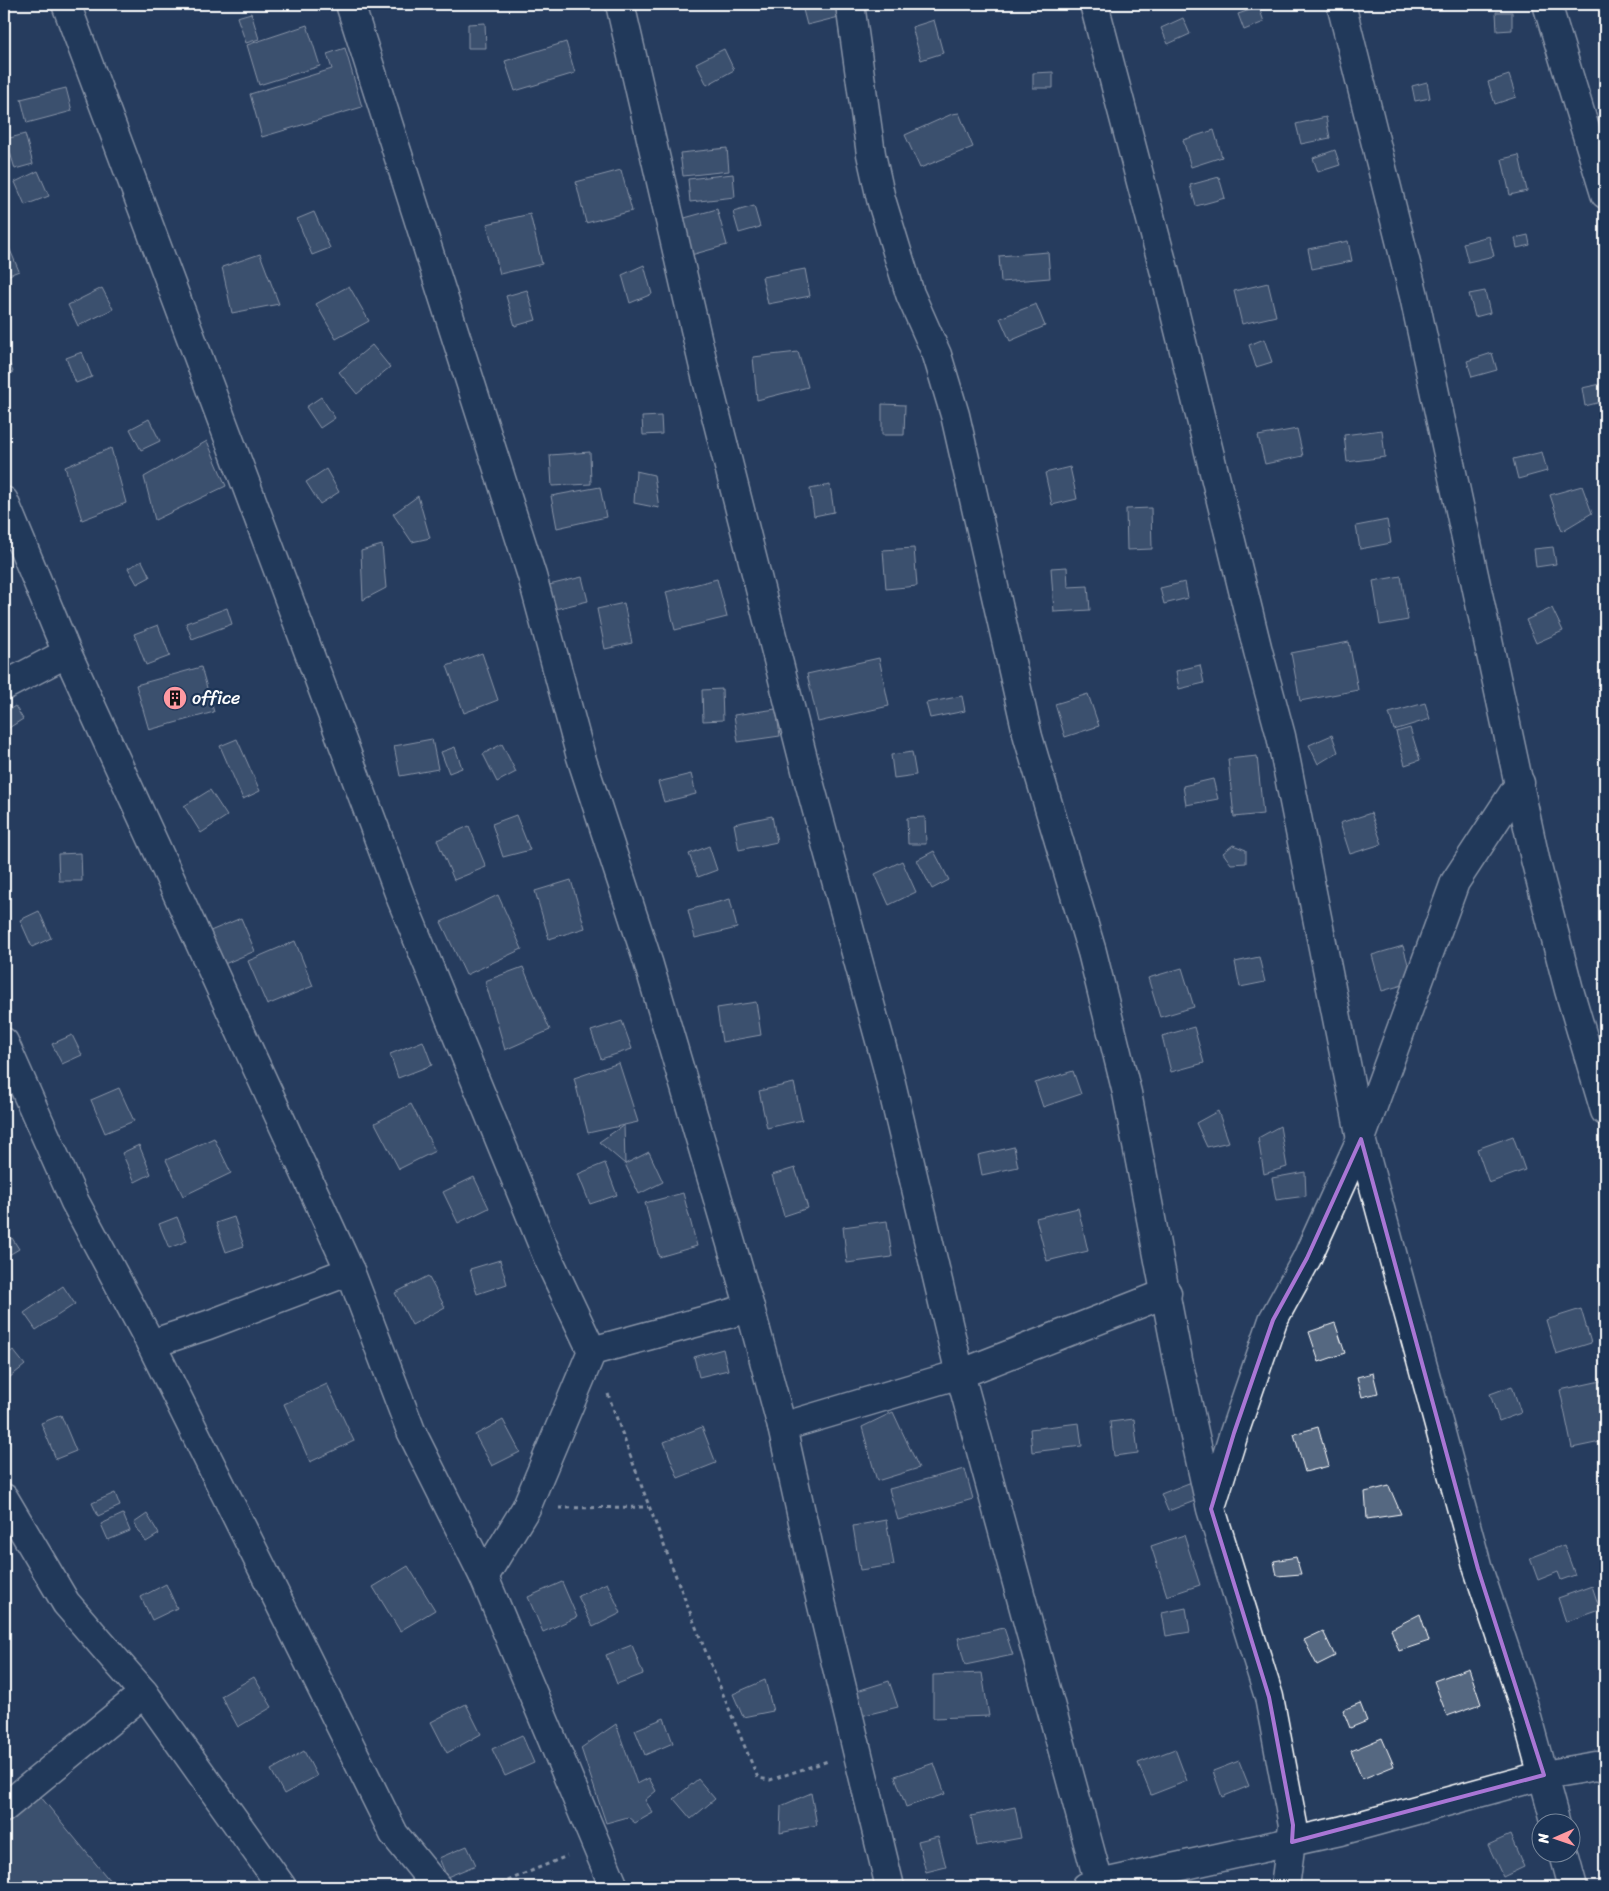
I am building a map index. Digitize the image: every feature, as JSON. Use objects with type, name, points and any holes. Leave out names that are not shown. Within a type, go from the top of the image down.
[{"type":"street","points":[[66,4],[402,901],[548,1258],[592,1351],[526,1508],[484,1577]]},
{"type":"street","points":[[350,4],[532,576],[581,757],[648,962],[750,1308],[782,1427],[890,1887]]},
{"type":"street","points":[[620,4],[705,372],[808,778],[887,1066],[960,1374],[1095,1886],[1292,1842],[1544,1775],[1596,1766],[1605,1768]]},
{"type":"street","points":[[850,4],[871,154],[881,199],[910,294],[937,355],[955,415],[1028,737],[1092,952],[1127,1094],[1167,1293],[1178,1360],[1211,1509],[1269,1697],[1293,1825],[1285,1887]]},
{"type":"street","points":[[1094,4],[1165,273],[1258,651],[1281,736],[1361,1139],[1478,1569],[1522,1703],[1554,1814]]},
{"type":"street","points":[[1341,4],[1414,296],[1474,584],[1538,868],[1569,990],[1605,1111]]},
{"type":"street","points":[[1547,4],[1605,194]]},
{"type":"street","points":[[4,501],[67,653],[289,1134],[350,1271],[411,1431],[484,1577],[614,1887]]},
{"type":"street","points":[[4,686],[67,653]]},
{"type":"street","points":[[1211,1509],[1234,1433],[1273,1320],[1307,1258],[1361,1139],[1455,882],[1520,783]]},
{"type":"street","points":[[4,1042],[75,1202],[151,1344],[394,1834],[437,1887]]},
{"type":"street","points":[[151,1344],[208,1325],[350,1271]]},
{"type":"street","points":[[782,1427],[960,1374],[1167,1293]]},
{"type":"street","points":[[592,1351],[750,1308]]},
{"type":"street","points":[[4,1498],[66,1603],[144,1693],[282,1887]]},
{"type":"street","points":[[4,1808],[144,1693]]},
{"type":"street","points":[[1567,1864],[1573,1887]]},
{"type":"path","points":[[592,1351],[648,1507],[719,1687],[758,1778],[770,1780],[857,1752]]},
{"type":"path","points":[[526,1508],[648,1507]]},
{"type":"path","points":[[493,1887],[595,1844]]},
{"type":"highlighted area","points":[[1361,1139],[1478,1569],[1544,1775],[1292,1842],[1293,1825],[1269,1697],[1211,1509],[1234,1433],[1273,1320],[1307,1258]]},
{"type":"building","points":[[810,4],[835,4],[839,17],[807,25],[802,6]]},
{"type":"building","points":[[1259,7],[1264,22],[1244,30],[1238,14]]},
{"type":"building","points":[[1496,12],[1512,12],[1512,30],[1497,31]]},
{"type":"building","points":[[251,13],[259,39],[246,43],[237,17]]},
{"type":"building","points":[[1183,18],[1190,34],[1168,44],[1161,28]]},
{"type":"building","points":[[934,20],[943,53],[921,60],[912,27]]},
{"type":"building","points":[[485,23],[486,48],[468,48],[468,24]]},
{"type":"building","points":[[307,25],[320,66],[259,85],[247,45]]},
{"type":"building","points":[[566,42],[575,73],[515,91],[505,61]]},
{"type":"building","points":[[345,48],[362,107],[262,137],[250,94],[332,69],[327,54]]},
{"type":"building","points":[[724,49],[734,70],[707,85],[696,63]]},
{"type":"building","points":[[1053,72],[1053,88],[1033,88],[1033,73]]},
{"type":"building","points":[[1509,75],[1516,97],[1495,104],[1488,82]]},
{"type":"building","points":[[1427,82],[1430,98],[1415,101],[1412,86]]},
{"type":"building","points":[[66,88],[72,111],[27,123],[21,99]]},
{"type":"building","points":[[959,113],[973,147],[920,168],[905,135],[952,114]]},
{"type":"building","points":[[1326,117],[1330,138],[1301,144],[1296,124]]},
{"type":"building","points":[[1214,130],[1222,157],[1191,167],[1183,140]]},
{"type":"building","points":[[25,134],[33,164],[15,169],[6,139]]},
{"type":"building","points":[[727,148],[729,171],[683,176],[680,153]]},
{"type":"building","points":[[1335,150],[1340,165],[1318,172],[1313,158]]},
{"type":"building","points":[[1519,155],[1527,191],[1510,195],[1502,159]]},
{"type":"building","points":[[621,170],[632,211],[586,223],[576,182]]},
{"type":"building","points":[[38,171],[49,196],[25,205],[15,182]]},
{"type":"building","points":[[733,174],[735,197],[690,202],[688,179]]},
{"type":"building","points":[[1219,177],[1225,198],[1196,206],[1190,185]]},
{"type":"building","points":[[754,206],[760,227],[739,233],[733,212]]},
{"type":"building","points":[[717,209],[727,245],[691,255],[681,219]]},
{"type":"building","points":[[314,212],[330,248],[312,255],[297,219]]},
{"type":"building","points":[[530,214],[542,264],[500,274],[487,224]]},
{"type":"building","points":[[1528,235],[1530,245],[1517,248],[1515,238]]},
{"type":"building","points":[[1489,236],[1494,256],[1468,262],[1463,243]]},
{"type":"building","points":[[4,239],[19,271],[4,277]]},
{"type":"building","points":[[1348,241],[1352,261],[1312,269],[1308,249]]},
{"type":"building","points":[[1048,252],[1050,278],[1001,282],[999,256]]},
{"type":"building","points":[[260,254],[279,304],[232,313],[222,267]]},
{"type":"building","points":[[644,265],[652,294],[630,303],[622,275]]},
{"type":"building","points":[[805,269],[810,296],[768,304],[762,277]]},
{"type":"building","points":[[1268,283],[1276,316],[1242,324],[1234,291]]},
{"type":"building","points":[[349,286],[369,321],[336,339],[316,304]]},
{"type":"building","points":[[102,288],[113,309],[78,326],[68,305]]},
{"type":"building","points":[[527,290],[536,320],[515,326],[506,296]]},
{"type":"building","points":[[1485,291],[1490,313],[1475,317],[1469,294]]},
{"type":"building","points":[[1036,304],[1045,326],[1010,341],[1000,318]]},
{"type":"building","points":[[1264,339],[1272,362],[1256,367],[1249,345]]},
{"type":"building","points":[[372,345],[390,367],[357,394],[339,372]]},
{"type":"building","points":[[4,350],[13,372],[4,376]]},
{"type":"building","points":[[82,352],[92,377],[76,383],[66,358]]},
{"type":"building","points":[[798,352],[808,387],[757,400],[753,357]]},
{"type":"building","points":[[1492,353],[1497,370],[1472,377],[1467,361]]},
{"type":"building","points":[[1601,384],[1605,401],[1585,406],[1582,388]]},
{"type":"building","points":[[321,397],[335,418],[320,428],[306,407]]},
{"type":"building","points":[[882,404],[905,405],[904,435],[882,435]]},
{"type":"building","points":[[661,416],[662,434],[643,435],[642,417]]},
{"type":"building","points":[[149,419],[160,441],[141,450],[130,429]]},
{"type":"building","points":[[1297,429],[1303,456],[1265,464],[1258,436]]},
{"type":"building","points":[[1382,430],[1385,457],[1347,462],[1344,435]]},
{"type":"building","points":[[207,441],[226,486],[155,520],[144,477]]},
{"type":"building","points":[[111,448],[126,503],[82,520],[65,467]]},
{"type":"building","points":[[590,452],[591,484],[552,486],[550,455]]},
{"type":"building","points":[[1542,452],[1547,471],[1518,479],[1513,459]]},
{"type":"building","points":[[1070,467],[1077,499],[1052,505],[1045,473]]},
{"type":"building","points":[[326,469],[339,492],[320,504],[306,482]]},
{"type":"building","points":[[636,471],[654,475],[659,508],[634,503]]},
{"type":"building","points":[[830,485],[834,512],[814,516],[810,489]]},
{"type":"building","points":[[1582,486],[1592,513],[1562,531],[1550,495]]},
{"type":"building","points":[[600,487],[606,517],[557,528],[551,496]]},
{"type":"building","points":[[418,496],[430,538],[412,542],[393,514]]},
{"type":"building","points":[[1151,508],[1152,549],[1127,550],[1126,509]]},
{"type":"building","points":[[1602,518],[1605,518],[1605,543],[1603,543]]},
{"type":"building","points":[[1387,520],[1391,543],[1360,549],[1356,526]]},
{"type":"building","points":[[382,545],[386,588],[363,600],[361,551]]},
{"type":"building","points":[[1553,547],[1556,564],[1536,567],[1534,549]]},
{"type":"building","points":[[914,548],[917,586],[886,589],[883,550]]},
{"type":"building","points":[[142,561],[150,577],[137,584],[128,568]]},
{"type":"building","points":[[1067,567],[1068,587],[1088,586],[1090,610],[1054,612],[1051,568]]},
{"type":"building","points":[[1401,576],[1408,620],[1380,625],[1373,581]]},
{"type":"building","points":[[582,577],[588,601],[555,609],[549,585]]},
{"type":"building","points":[[717,579],[727,617],[675,630],[666,592]]},
{"type":"building","points":[[1185,582],[1188,598],[1164,604],[1160,588]]},
{"type":"building","points":[[624,603],[632,643],[605,649],[597,609]]},
{"type":"building","points":[[227,608],[232,624],[192,639],[186,623]]},
{"type":"building","points":[[1552,608],[1563,631],[1536,643],[1526,620]]},
{"type":"building","points":[[158,625],[170,656],[146,665],[134,634]]},
{"type":"building","points":[[1349,642],[1358,690],[1300,701],[1291,653]]},
{"type":"building","points":[[482,653],[498,700],[464,713],[447,666]]},
{"type":"building","points":[[879,658],[889,706],[818,722],[807,674]]},
{"type":"building","points":[[1200,665],[1204,683],[1179,689],[1176,671]]},
{"type":"building","name":"office","points":[[201,667],[214,712],[149,730],[136,685]]},
{"type":"building","points":[[722,689],[723,720],[703,721],[702,690]]},
{"type":"building","points":[[1088,694],[1099,726],[1065,737],[1055,704]]},
{"type":"building","points":[[962,696],[965,711],[930,718],[926,703]]},
{"type":"building","points":[[1425,703],[1430,719],[1394,730],[1389,713]]},
{"type":"building","points":[[15,706],[23,719],[4,731],[4,713]]},
{"type":"building","points":[[776,709],[780,736],[738,742],[734,715]]},
{"type":"building","points":[[1410,728],[1420,760],[1405,765],[1396,732]]},
{"type":"building","points":[[1332,735],[1338,752],[1318,764],[1309,745]]},
{"type":"building","points":[[237,739],[260,791],[243,799],[220,746]]},
{"type":"building","points":[[432,739],[438,769],[400,776],[394,746]]},
{"type":"building","points":[[502,744],[516,772],[497,782],[483,754]]},
{"type":"building","points":[[455,747],[462,768],[449,773],[441,752]]},
{"type":"building","points":[[912,752],[916,775],[894,778],[891,755]]},
{"type":"building","points":[[1257,756],[1263,814],[1234,817],[1228,759]]},
{"type":"building","points":[[691,774],[696,794],[664,802],[658,782]]},
{"type":"building","points":[[1213,779],[1218,799],[1186,805],[1183,786]]},
{"type":"building","points":[[210,790],[227,816],[201,833],[184,806]]},
{"type":"building","points":[[1371,813],[1382,844],[1350,854],[1340,823]]},
{"type":"building","points":[[516,815],[530,850],[503,857],[492,824]]},
{"type":"building","points":[[772,816],[777,842],[739,850],[734,824]]},
{"type":"building","points":[[925,817],[926,844],[908,844],[907,818]]},
{"type":"building","points":[[469,826],[486,867],[454,880],[437,840]]},
{"type":"building","points":[[1233,845],[1246,850],[1246,863],[1231,864],[1223,853]]},
{"type":"building","points":[[709,846],[717,870],[698,877],[689,854]]},
{"type":"building","points":[[934,851],[949,880],[932,889],[917,860]]},
{"type":"building","points":[[81,853],[82,881],[59,881],[58,854]]},
{"type":"building","points":[[902,861],[916,892],[889,905],[875,874]]},
{"type":"building","points":[[571,880],[585,928],[549,939],[535,891]]},
{"type":"building","points":[[498,895],[522,949],[466,975],[441,922]]},
{"type":"building","points":[[730,899],[737,928],[695,938],[688,910]]},
{"type":"building","points":[[39,911],[51,938],[32,947],[20,920]]},
{"type":"building","points":[[241,918],[255,951],[215,968],[201,935]]},
{"type":"building","points":[[295,941],[313,986],[267,1005],[248,961]]},
{"type":"building","points":[[1403,946],[1413,982],[1382,991],[1372,955]]},
{"type":"building","points":[[1259,957],[1265,982],[1240,987],[1235,962]]},
{"type":"building","points":[[523,967],[550,1030],[505,1050],[485,981]]},
{"type":"building","points":[[1182,968],[1194,1007],[1160,1017],[1148,978]]},
{"type":"building","points":[[756,1002],[761,1035],[722,1042],[717,1008]]},
{"type":"building","points":[[622,1021],[632,1049],[601,1059],[591,1031]]},
{"type":"building","points":[[1194,1027],[1204,1063],[1171,1072],[1162,1036]]},
{"type":"building","points":[[72,1035],[82,1055],[62,1064],[52,1044]]},
{"type":"building","points":[[423,1041],[432,1065],[398,1078],[390,1054]]},
{"type":"building","points":[[619,1063],[638,1122],[588,1133],[574,1078]]},
{"type":"building","points":[[1073,1071],[1081,1094],[1043,1107],[1035,1083]]},
{"type":"building","points":[[794,1083],[802,1120],[767,1128],[759,1091]]},
{"type":"building","points":[[119,1088],[134,1121],[105,1133],[91,1100]]},
{"type":"building","points":[[411,1104],[435,1151],[399,1169],[375,1123]]},
{"type":"building","points":[[1218,1111],[1229,1142],[1207,1147],[1196,1123]]},
{"type":"building","points":[[624,1125],[625,1164],[599,1142]]},
{"type":"building","points":[[1280,1126],[1287,1167],[1264,1174],[1258,1138]]},
{"type":"building","points":[[1513,1136],[1525,1170],[1489,1183],[1477,1149]]},
{"type":"building","points":[[214,1138],[231,1173],[183,1196],[166,1160]]},
{"type":"building","points":[[139,1145],[151,1174],[135,1182],[122,1153]]},
{"type":"building","points":[[1014,1147],[1018,1167],[982,1175],[978,1155]]},
{"type":"building","points":[[649,1152],[663,1182],[639,1194],[625,1164]]},
{"type":"building","points":[[605,1163],[617,1195],[590,1204],[578,1174]]},
{"type":"building","points":[[795,1168],[808,1208],[784,1216],[772,1175]]},
{"type":"building","points":[[1305,1172],[1306,1196],[1276,1200],[1272,1178]]},
{"type":"building","points":[[474,1177],[489,1208],[458,1223],[443,1192]]},
{"type":"building","points":[[683,1193],[697,1246],[659,1257],[645,1203]]},
{"type":"building","points":[[1078,1208],[1088,1251],[1047,1261],[1036,1218]]},
{"type":"building","points":[[177,1217],[187,1241],[169,1248],[159,1224]]},
{"type":"building","points":[[234,1217],[244,1246],[226,1252],[216,1223]]},
{"type":"building","points":[[887,1221],[892,1257],[847,1263],[843,1227]]},
{"type":"building","points":[[12,1238],[19,1249],[4,1258],[4,1243]]},
{"type":"building","points":[[500,1260],[507,1284],[477,1294],[470,1269]]},
{"type":"building","points":[[428,1276],[445,1307],[412,1325],[395,1293]]},
{"type":"building","points":[[63,1286],[75,1304],[36,1330],[24,1313]]},
{"type":"building","points":[[1581,1309],[1591,1343],[1556,1354],[1546,1320]]},
{"type":"building","points":[[1335,1323],[1345,1353],[1319,1362],[1309,1332]]},
{"type":"building","points":[[723,1349],[728,1370],[699,1377],[694,1357]]},
{"type":"building","points":[[13,1350],[25,1365],[4,1382],[4,1357]]},
{"type":"building","points":[[1373,1373],[1378,1393],[1362,1397],[1357,1377]]},
{"type":"building","points":[[1605,1380],[1605,1441],[1572,1448],[1560,1390]]},
{"type":"building","points":[[327,1384],[354,1441],[310,1462],[284,1404]]},
{"type":"building","points":[[1512,1386],[1521,1413],[1499,1421],[1490,1394]]},
{"type":"building","points":[[893,1412],[919,1468],[877,1481],[862,1427]]},
{"type":"building","points":[[61,1415],[76,1451],[56,1459],[41,1423]]},
{"type":"building","points":[[1134,1419],[1138,1453],[1114,1456],[1110,1422]]},
{"type":"building","points":[[503,1420],[520,1452],[492,1466],[475,1435]]},
{"type":"building","points":[[1079,1423],[1082,1446],[1032,1452],[1030,1429]]},
{"type":"building","points":[[702,1427],[716,1463],[678,1478],[664,1442]]},
{"type":"building","points":[[1318,1427],[1329,1466],[1305,1472],[1294,1434]]},
{"type":"building","points":[[965,1469],[973,1499],[898,1520],[889,1489]]},
{"type":"building","points":[[1194,1481],[1200,1499],[1168,1511],[1161,1494]]},
{"type":"building","points":[[1389,1486],[1401,1514],[1367,1519],[1365,1492]]},
{"type":"building","points":[[115,1493],[120,1506],[98,1516],[92,1503]]},
{"type":"building","points":[[123,1514],[130,1531],[108,1540],[101,1524]]},
{"type":"building","points":[[147,1514],[159,1534],[146,1542],[134,1523]]},
{"type":"building","points":[[886,1520],[894,1565],[860,1570],[853,1526]]},
{"type":"building","points":[[1184,1535],[1200,1585],[1167,1596],[1151,1546]]},
{"type":"building","points":[[1564,1545],[1575,1575],[1561,1580],[1558,1572],[1538,1580],[1530,1558]]},
{"type":"building","points":[[1296,1557],[1301,1574],[1277,1576],[1274,1561]]},
{"type":"building","points":[[408,1566],[435,1610],[400,1631],[373,1587]]},
{"type":"building","points":[[562,1582],[577,1617],[543,1632],[528,1597]]},
{"type":"building","points":[[607,1583],[621,1613],[593,1627],[578,1596]]},
{"type":"building","points":[[166,1584],[177,1608],[152,1620],[141,1597]]},
{"type":"building","points":[[1592,1586],[1600,1610],[1566,1622],[1558,1598]]},
{"type":"building","points":[[1186,1608],[1190,1632],[1166,1636],[1162,1613]]},
{"type":"building","points":[[1420,1614],[1429,1641],[1399,1651],[1391,1629]]},
{"type":"building","points":[[1004,1628],[1013,1655],[965,1665],[958,1638]]},
{"type":"building","points":[[1323,1631],[1335,1656],[1317,1665],[1304,1640]]},
{"type":"building","points":[[632,1645],[643,1674],[617,1684],[606,1655]]},
{"type":"building","points":[[1469,1668],[1481,1704],[1447,1716],[1434,1681]]},
{"type":"building","points":[[982,1673],[989,1716],[933,1718],[933,1675]]},
{"type":"building","points":[[254,1677],[272,1707],[238,1727],[221,1696]]},
{"type":"building","points":[[765,1680],[773,1711],[743,1717],[733,1694]]},
{"type":"building","points":[[889,1681],[898,1707],[861,1716],[857,1691]]},
{"type":"building","points":[[1360,1703],[1367,1721],[1350,1728],[1343,1710]]},
{"type":"building","points":[[466,1704],[481,1734],[447,1753],[431,1722]]},
{"type":"building","points":[[664,1718],[673,1743],[645,1755],[635,1730]]},
{"type":"building","points":[[616,1724],[637,1784],[649,1778],[656,1791],[645,1800],[653,1813],[635,1823],[628,1817],[606,1823],[581,1748]]},
{"type":"building","points":[[522,1735],[534,1763],[505,1776],[492,1749]]},
{"type":"building","points":[[1382,1738],[1394,1766],[1362,1779],[1351,1751]]},
{"type":"building","points":[[1175,1749],[1187,1781],[1151,1795],[1138,1763]]},
{"type":"building","points":[[304,1751],[317,1776],[284,1794],[271,1770]]},
{"type":"building","points":[[1239,1761],[1249,1786],[1222,1797],[1213,1771]]},
{"type":"building","points":[[934,1763],[945,1794],[906,1807],[895,1776]]},
{"type":"building","points":[[698,1779],[715,1799],[691,1819],[674,1799]]},
{"type":"building","points":[[811,1793],[817,1825],[780,1833],[781,1806]]},
{"type":"building","points":[[40,1796],[115,1887],[9,1887],[4,1880],[4,1826]]},
{"type":"building","points":[[1015,1807],[1021,1838],[977,1846],[971,1816]]},
{"type":"building","points":[[1510,1835],[1524,1867],[1503,1877],[1488,1845]]},
{"type":"building","points":[[938,1836],[946,1867],[926,1872],[918,1841]]},
{"type":"building","points":[[467,1846],[476,1865],[447,1877],[439,1858]]},
{"type":"place","name":"office","points":[[175,698]]}]
